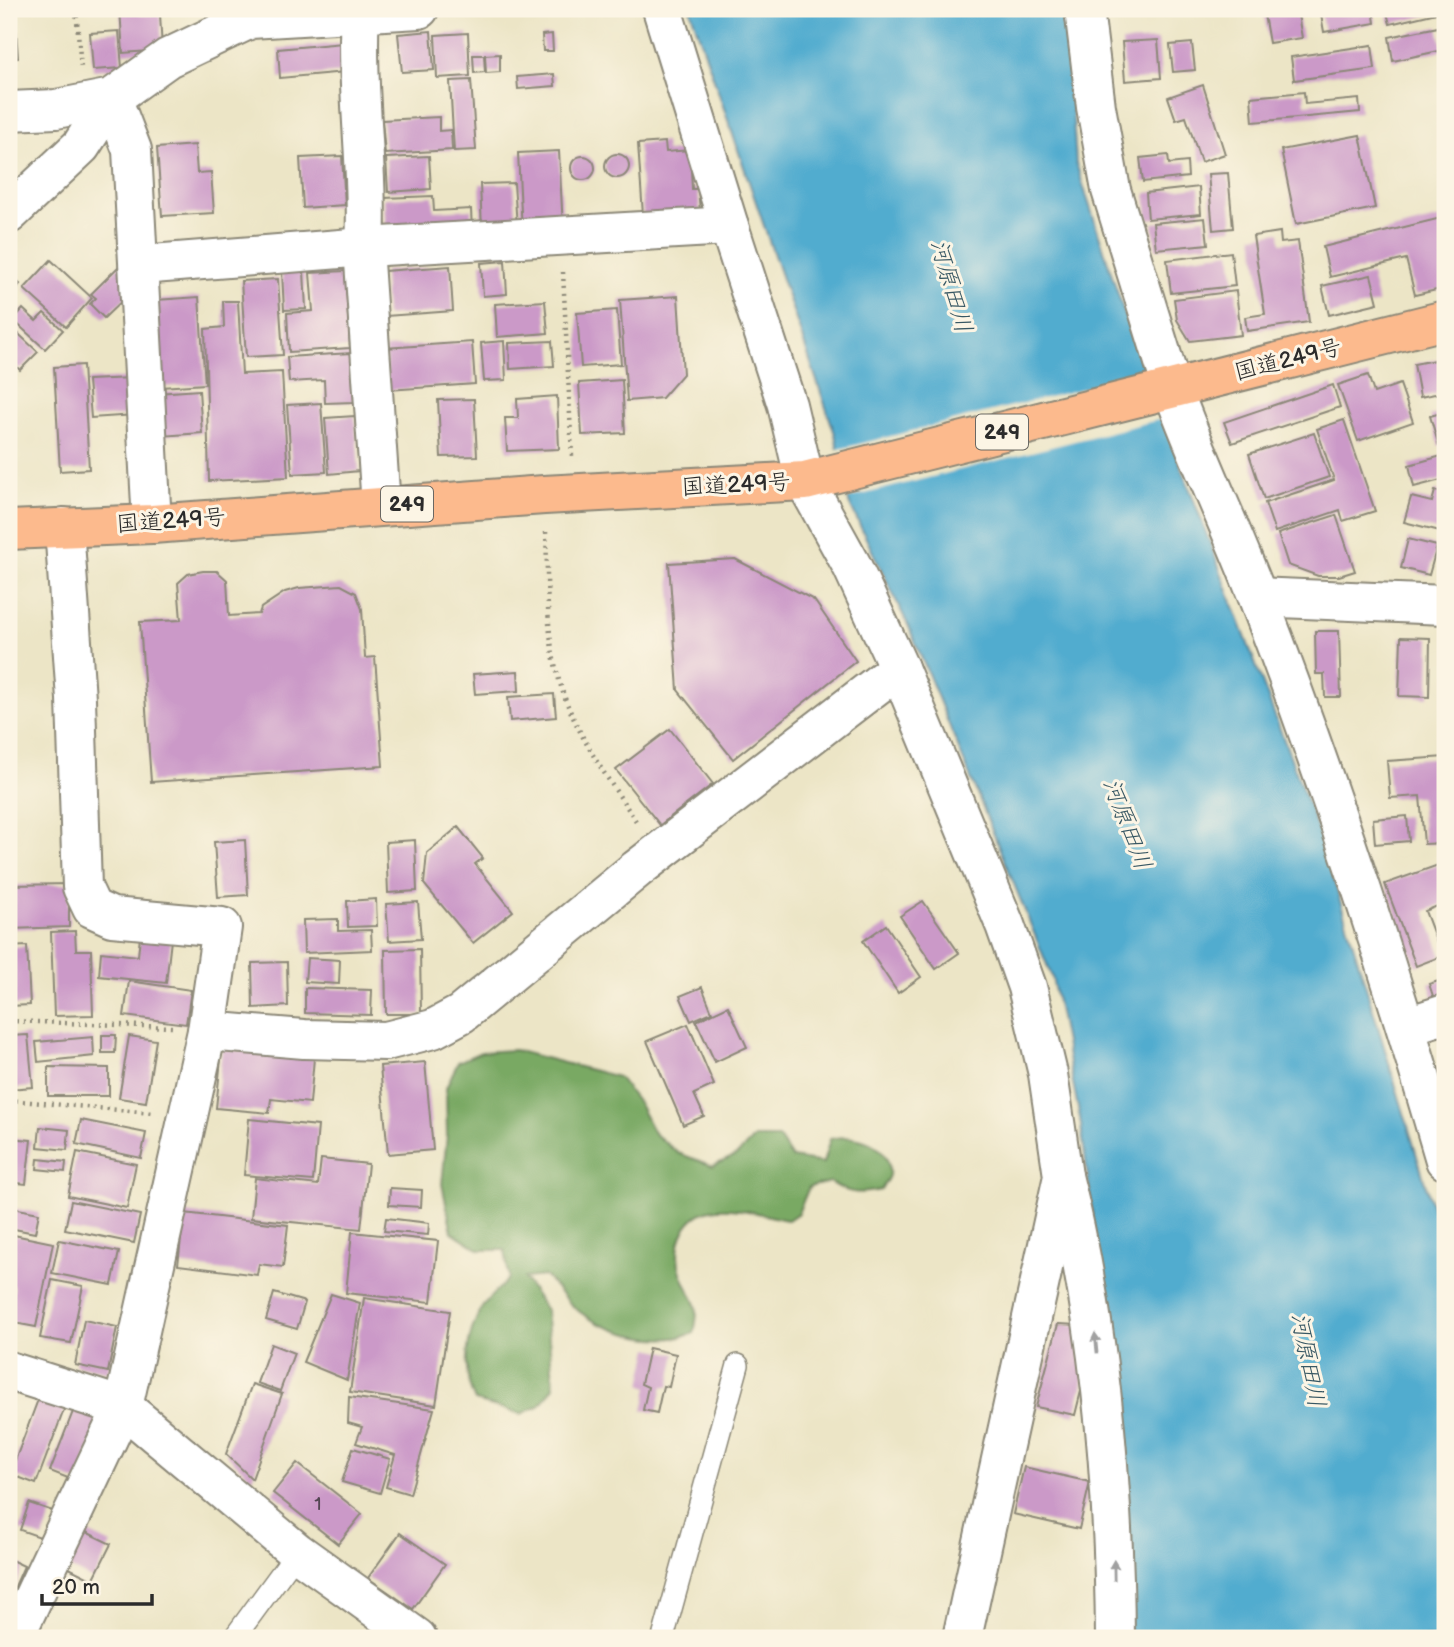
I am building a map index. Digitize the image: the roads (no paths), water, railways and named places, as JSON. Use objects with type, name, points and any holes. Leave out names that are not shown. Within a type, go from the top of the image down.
[{"type":"highway","name":"国道249号","points":[[9,530],[152,524],[381,506],[821,478],[1445,320]]},
{"type":"street","points":[[9,111],[56,109],[98,101],[167,58],[250,19],[360,10],[419,9]]},
{"type":"street","points":[[662,9],[787,405],[821,478],[852,566],[899,668],[1005,925],[1027,987],[1048,1074],[1063,1176],[1081,1246],[1098,1361],[1115,1562],[1115,1638]]},
{"type":"street","points":[[1084,9],[1096,107],[1111,190],[1169,389],[1258,597],[1314,746],[1407,1026],[1445,1160]]},
{"type":"street","points":[[360,10],[358,42],[365,247],[381,506]]},
{"type":"street","points":[[9,214],[81,146],[98,101]]},
{"type":"street","points":[[98,101],[132,150],[152,524]]},
{"type":"street","points":[[140,265],[365,247],[562,238],[729,226]]},
{"type":"street","points":[[14,1638],[123,1407],[207,1031],[222,927],[112,917],[92,908],[82,887],[76,699],[64,527]]},
{"type":"street","points":[[1258,597],[1445,605]]},
{"type":"street","points":[[207,1031],[304,1039],[386,1041],[433,1029],[461,1014],[657,853],[899,668]]},
{"type":"street","points":[[1407,1026],[1445,1014]]},
{"type":"street","points":[[962,1638],[1063,1176]]},
{"type":"street","points":[[9,1371],[123,1407],[297,1552],[418,1638]]},
{"type":"lane","points":[[663,1638],[738,1365]]},
{"type":"lane","points":[[234,1638],[297,1552]]},
{"type":"water","name":"河原田川","points":[[690,9],[1066,9],[1076,163],[1128,325],[1322,841],[1445,1249],[1445,1638],[1130,1638],[1108,1331],[1080,1118],[1052,977],[909,627],[849,503],[835,434]]}]
